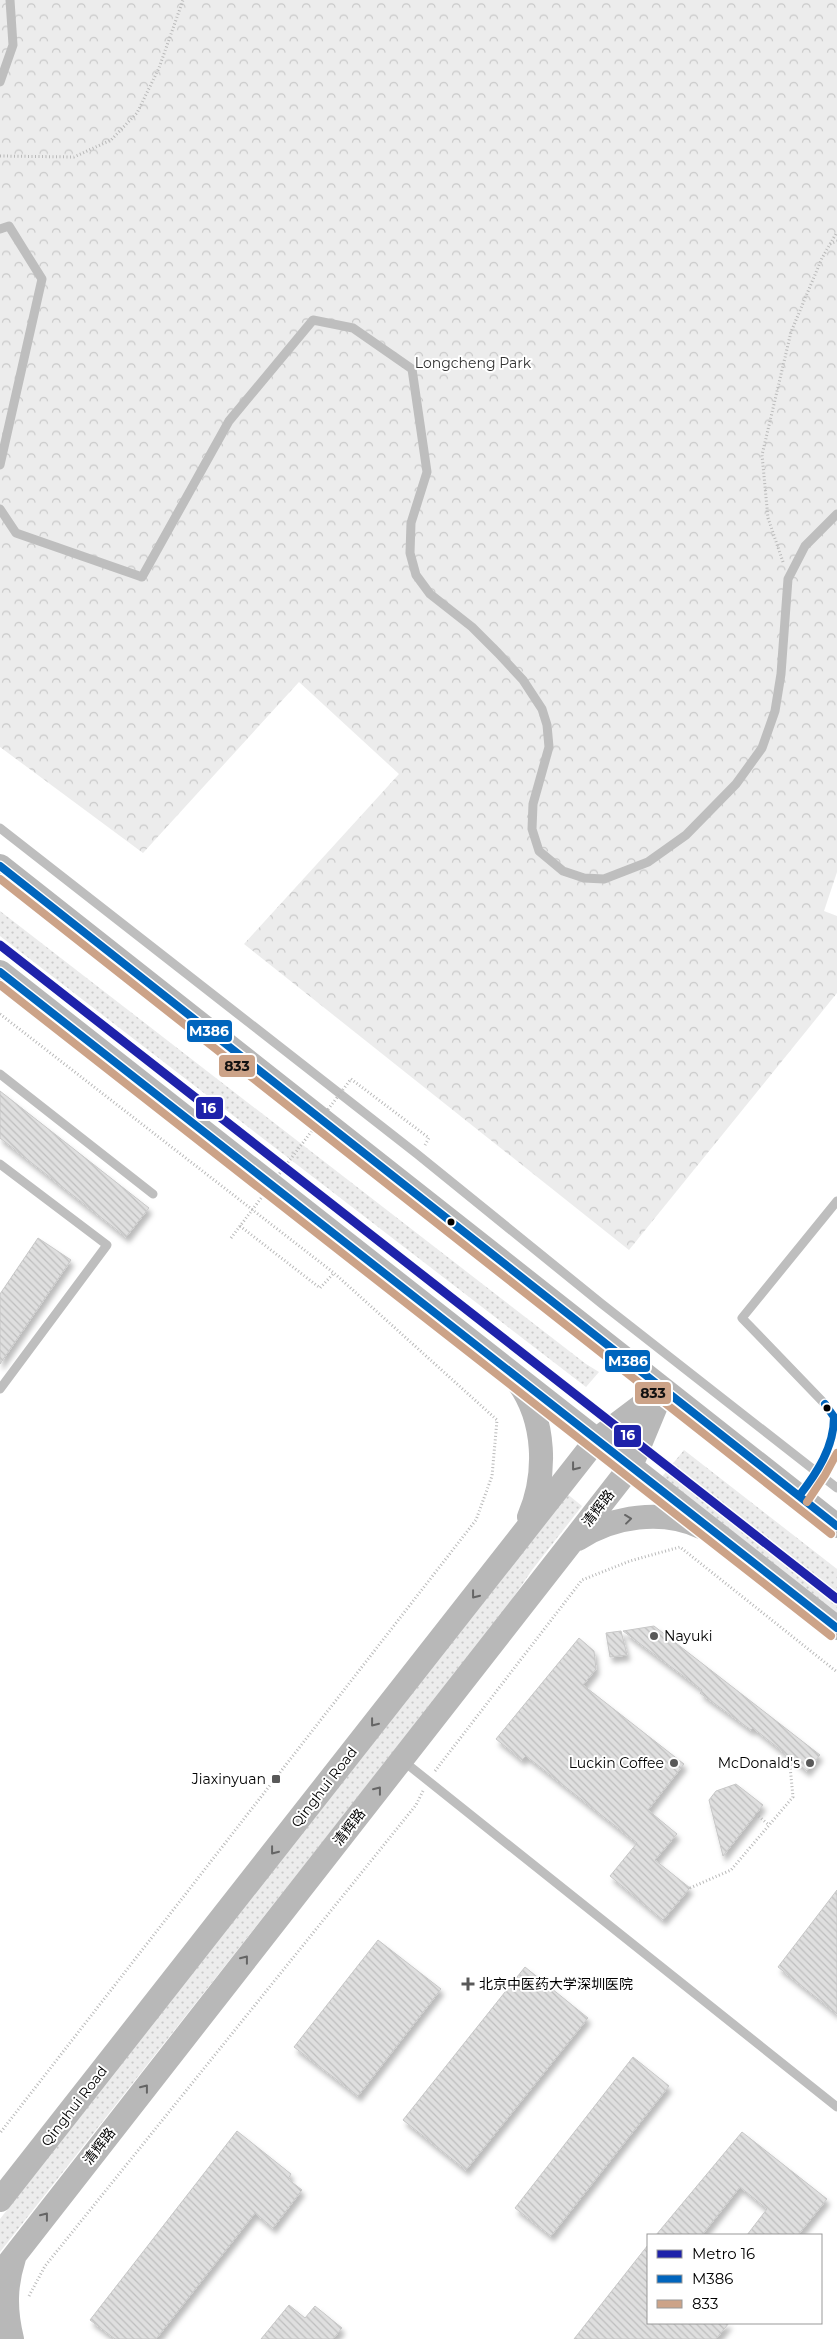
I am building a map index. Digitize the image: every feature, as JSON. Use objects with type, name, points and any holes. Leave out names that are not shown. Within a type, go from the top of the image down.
[{"type":"main road","points":[[0,866],[837,1526]]},
{"type":"main road","points":[[0,972],[837,1628]]},
{"type":"main road","points":[[512,1373],[534,1410],[539,1431],[541,1457],[540,1482],[536,1500],[522,1534]]},
{"type":"main road","name":"Qinghui Road","points":[[0,2200],[597,1439],[663,1390]]},
{"type":"main road","name":"清辉路","points":[[15,2254],[631,1466],[663,1390]]},
{"type":"main road","points":[[568,1546],[593,1529],[620,1520],[646,1517],[670,1518],[719,1535]]},
{"type":"main road","points":[[0,2274],[15,2254]]},
{"type":"main road","points":[[12,2339],[6,2299],[8,2277],[15,2254]]},
{"type":"lane","points":[[0,82],[13,46],[10,0]]},
{"type":"lane","points":[[0,229],[9,226],[42,279],[0,465]]},
{"type":"lane","points":[[0,509],[16,533],[142,577],[228,421],[313,320],[353,328],[412,369],[427,472],[411,523],[410,553],[416,575],[430,594],[472,627],[523,680],[542,710],[548,725],[549,747],[533,804],[532,830],[540,850],[564,871],[584,878],[604,879],[648,862],[686,835],[736,784],[762,748],[775,711],[781,674],[788,579],[805,546],[837,514]]},
{"type":"lane","points":[[0,828],[417,1154],[602,1304],[837,1488]]},
{"type":"lane","points":[[0,1074],[153,1194]]},
{"type":"lane","points":[[0,1164],[107,1245],[0,1389]]},
{"type":"lane","points":[[799,1496],[826,1460],[835,1440],[835,1419],[825,1404],[742,1318],[837,1202]]},
{"type":"lane","points":[[401,1760],[837,2107]]},
{"type":"path","points":[[0,156],[74,158],[112,140],[137,113],[158,68],[183,0]]},
{"type":"path","points":[[788,579],[768,518],[762,455],[791,332],[837,232]]},
{"type":"path","points":[[830,245],[837,241]]},
{"type":"path","points":[[0,1014],[334,1273],[497,1420],[492,1476],[476,1520],[0,2133]]},
{"type":"path","points":[[231,1238],[351,1078],[430,1138],[417,1154]]},
{"type":"path","points":[[240,1226],[320,1288],[334,1273]]},
{"type":"path","points":[[25,2303],[45,2266],[416,1805],[428,1780],[582,1580],[630,1561],[680,1547],[837,1672]]},
{"type":"path","points":[[690,1888],[731,1870],[793,1797],[789,1756]]},
{"type":"path","points":[[756,1814],[769,1825]]},
{"type":"green space","name":"Longcheng Park","points":[[0,0],[837,0],[837,872],[824,911],[837,916],[837,993],[629,1250],[244,944],[399,774],[299,682],[143,853],[0,747]]},
{"type":"green space","points":[[0,911],[586,1364],[599,1372],[586,1387],[0,936]]},
{"type":"green space","points":[[684,1450],[837,1569],[837,1614],[661,1478]]},
{"type":"green space","points":[[566,1493],[582,1506],[532,1570],[504,1611],[0,2252],[0,2219]]},
{"type":"building","points":[[0,1091],[149,1208],[126,1237],[0,1138]]},
{"type":"building","points":[[38,1238],[71,1260],[0,1364],[0,1294]]},
{"type":"building","points":[[654,1626],[820,1755],[807,1771],[753,1728],[751,1730],[700,1693],[702,1690],[623,1631]]},
{"type":"building","points":[[621,1631],[627,1655],[610,1657],[606,1633]]},
{"type":"building","points":[[579,1638],[594,1651],[596,1669],[583,1685],[684,1764],[648,1810],[677,1834],[655,1860],[690,1888],[663,1920],[610,1876],[637,1843],[526,1756],[522,1760],[496,1739]]},
{"type":"building","points":[[736,1784],[763,1805],[723,1856],[709,1800],[716,1791]]},
{"type":"building","points":[[837,1890],[837,2014],[778,1967]]},
{"type":"building","points":[[378,1940],[441,1989],[358,2096],[294,2047]]},
{"type":"building","points":[[525,1967],[588,2018],[466,2170],[403,2120]]},
{"type":"building","points":[[633,2057],[669,2086],[551,2236],[515,2208]]},
{"type":"building","points":[[237,2131],[291,2174],[288,2179],[302,2190],[273,2228],[255,2213],[156,2339],[115,2339],[90,2320]]},
{"type":"building","points":[[742,2132],[827,2199],[799,2234],[748,2234],[767,2209],[740,2187],[703,2234],[657,2234]]},
{"type":"building","points":[[647,2246],[647,2324],[728,2324],[716,2339],[574,2339]]},
{"type":"building","points":[[289,2305],[305,2318],[315,2306],[342,2328],[333,2339],[261,2339]]},
{"type":"metro line","name":"16","points":[[0,945],[837,1599]]},
{"type":"transit line","name":"M386","points":[[0,866],[837,1526]]},
{"type":"transit line","name":"833","points":[[0,879],[831,1534]]},
{"type":"transit line","name":"M386","points":[[0,972],[837,1628]]},
{"type":"transit line","name":"833","points":[[0,985],[831,1636]]},
{"type":"transit line","name":"M386","points":[[799,1496],[818,1469],[831,1439],[834,1417],[825,1404]]},
{"type":"transit line","name":"833","points":[[807,1502],[837,1453]]},
{"type":"place","name":"Nayuki","points":[[654,1636]]},
{"type":"place","name":"Luckin Coffee","points":[[674,1763]]},
{"type":"place","name":"McDonald's","points":[[810,1763]]},
{"type":"place","name":"Jiaxinyuan","points":[[276,1779]]},
{"type":"place","name":"北京中医药大学深圳医院","points":[[468,1984]]}]
